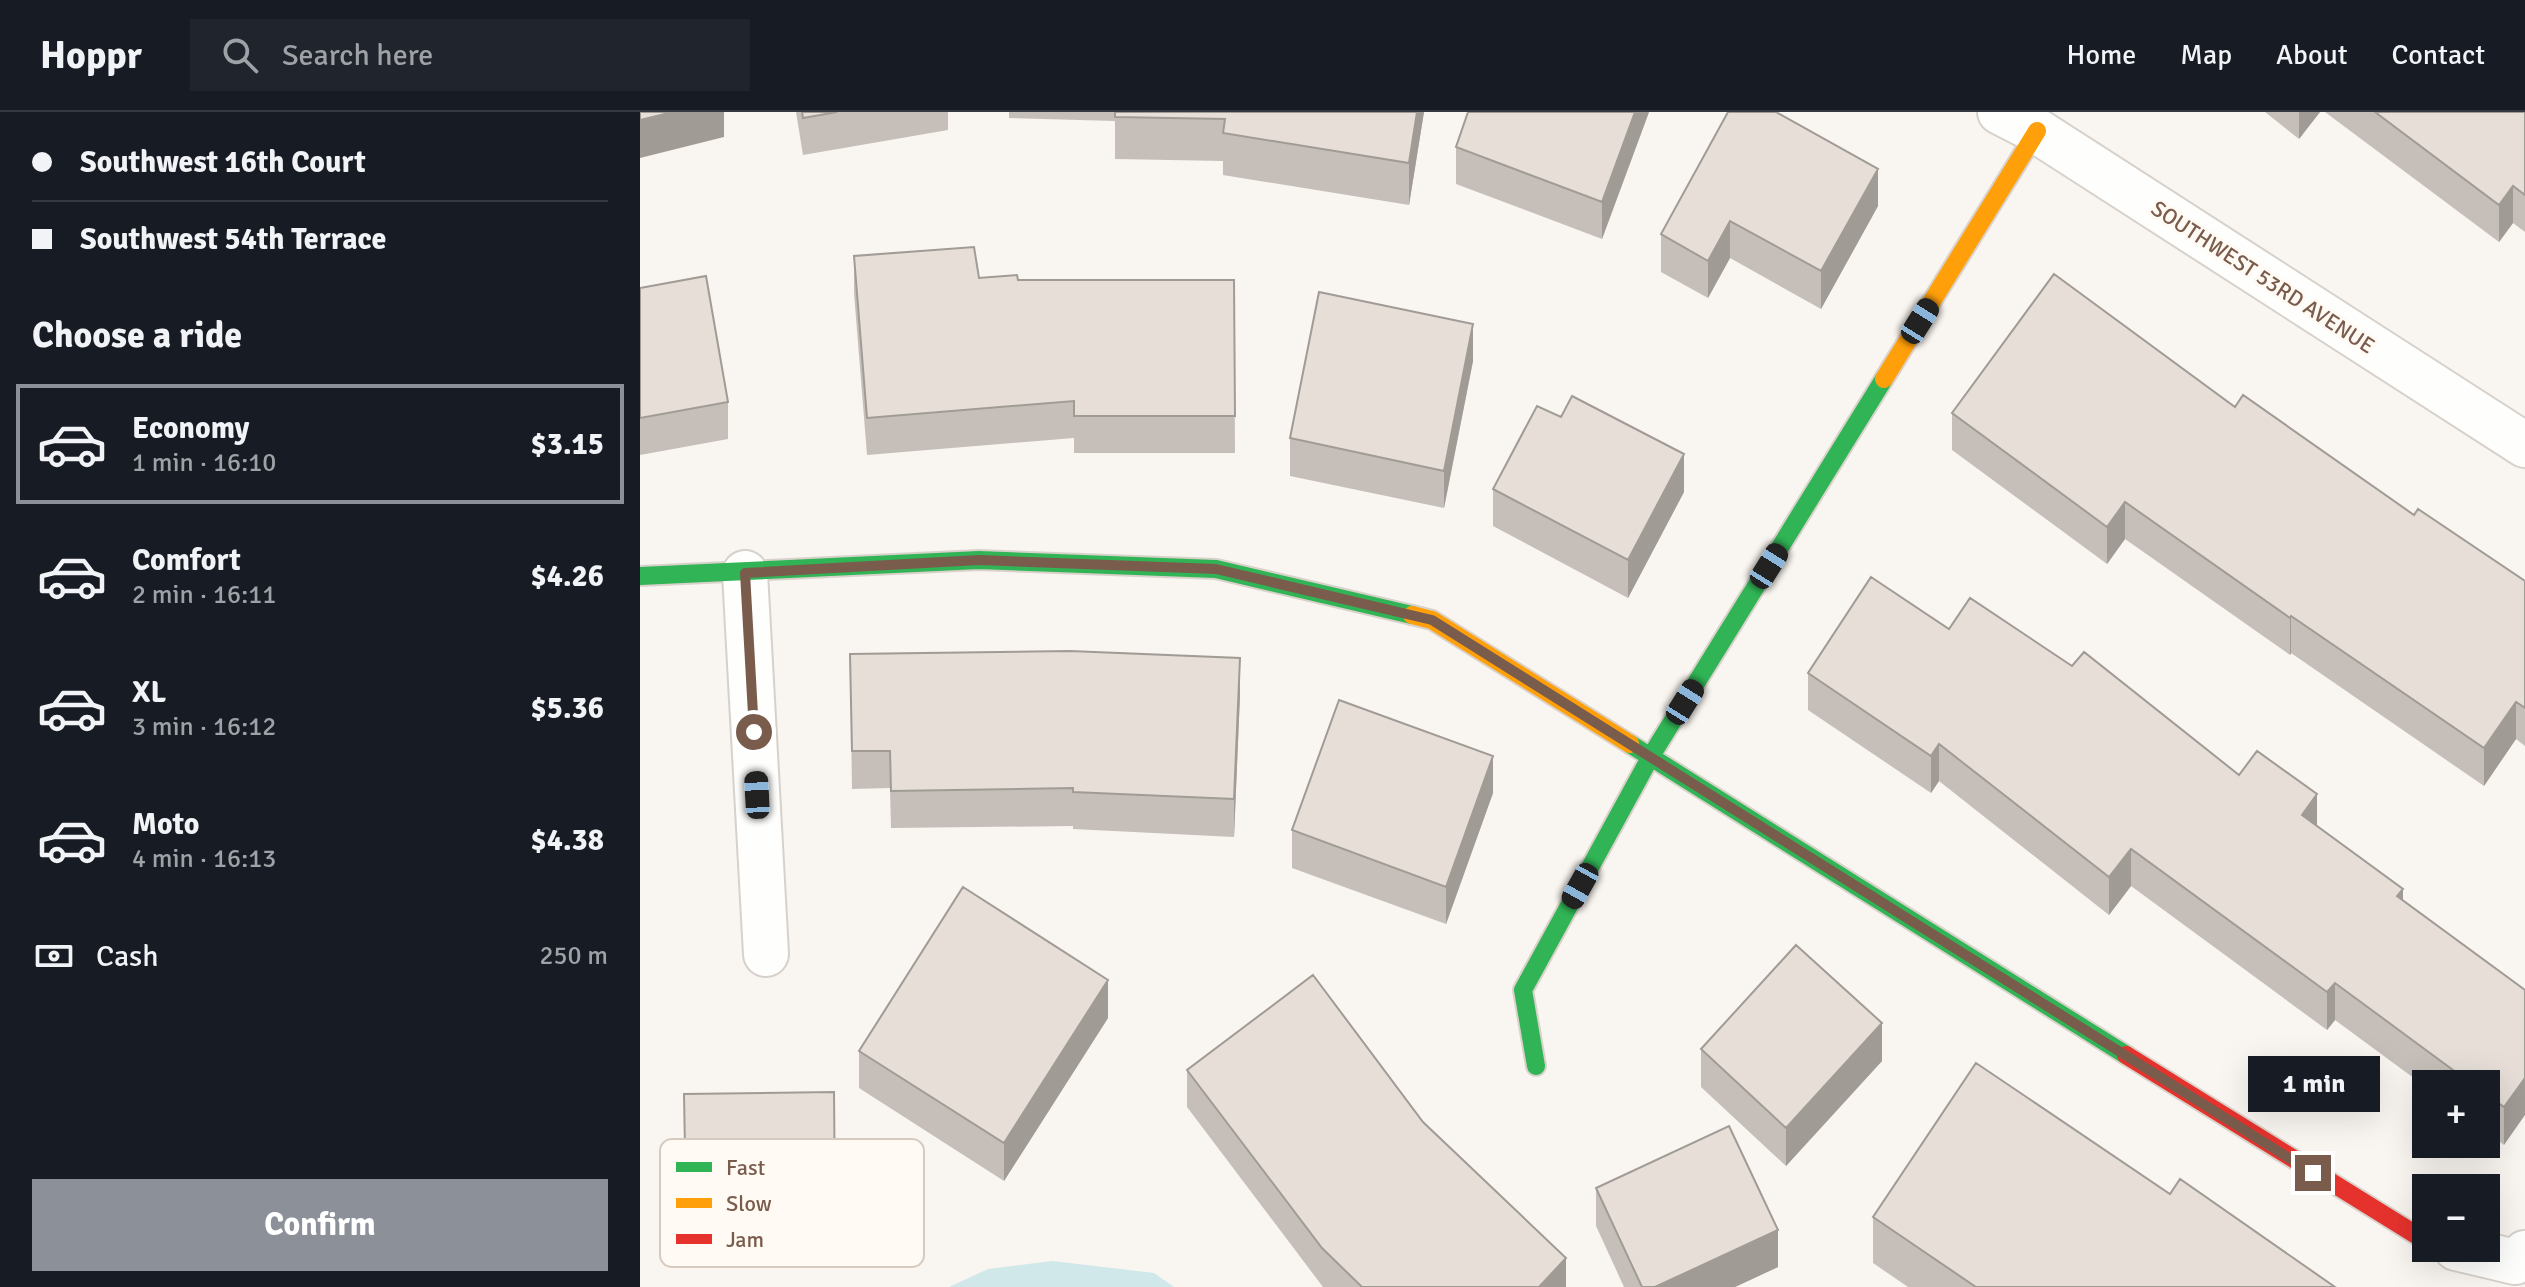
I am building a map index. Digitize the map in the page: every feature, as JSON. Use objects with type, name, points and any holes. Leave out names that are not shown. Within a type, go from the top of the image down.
[{"type":"street","name":"SOUTHWEST 53RD AVENUE","points":[[2019,122],[2525,445]]},
{"type":"street","points":[[1536,1066],[1523,990],[1651,756],[2019,122]]},
{"type":"street","points":[[640,576],[979,560],[1216,569],[1432,620],[2412,1235]]},
{"type":"street","points":[[745,573],[766,954]]},
{"type":"street","points":[[2500,1255],[2520,1258]]},
{"type":"water","points":[[1053,1261],[1154,1273],[1174,1287],[949,1287],[988,1269]]},
{"type":"building","points":[[640,112],[673,112],[640,120]]},
{"type":"building","points":[[802,112],[837,112],[803,118]]},
{"type":"building","points":[[1115,112],[1417,112],[1409,163],[1223,133],[1225,119],[1115,117]]},
{"type":"building","points":[[1468,112],[1635,112],[1602,202],[1456,147]]},
{"type":"building","points":[[1728,112],[1776,112],[1878,169],[1821,271],[1730,221],[1708,261],[1661,234]]},
{"type":"building","points":[[2375,112],[2525,112],[2525,195],[2513,186],[2499,205]]},
{"type":"building","points":[[974,247],[979,278],[1017,275],[1018,280],[1234,280],[1235,416],[1074,416],[1074,401],[867,418],[854,256]]},
{"type":"building","points":[[2054,274],[2235,407],[2243,395],[2414,515],[2418,509],[2525,581],[2525,708],[2516,702],[2484,748],[2290,618],[2125,502],[2107,527],[1952,413]]},
{"type":"building","points":[[706,276],[728,402],[640,418],[640,288]]},
{"type":"building","points":[[1319,292],[1473,324],[1444,471],[1290,438]]},
{"type":"building","points":[[1572,396],[1684,454],[1628,560],[1493,489],[1537,406],[1561,417]]},
{"type":"building","points":[[1871,577],[1949,629],[1970,598],[2072,666],[2084,652],[2239,775],[2257,751],[2317,794],[2302,815],[2403,889],[2397,896],[2525,990],[2525,1078],[2504,1107],[2500,1104],[2500,1070],[2453,1070],[2335,983],[2327,992],[2131,849],[2109,877],[1939,744],[1931,756],[1808,673]]},
{"type":"building","points":[[1070,651],[1240,658],[1234,799],[1073,792],[1073,788],[891,791],[890,751],[852,751],[850,654]]},
{"type":"building","points":[[1339,700],[1493,756],[1446,887],[1292,830]]},
{"type":"building","points":[[963,887],[1108,980],[1004,1143],[859,1051]]},
{"type":"building","points":[[1796,945],[1882,1023],[1786,1128],[1701,1049]]},
{"type":"building","points":[[1313,975],[1423,1122],[1566,1258],[1539,1287],[1362,1287],[1322,1248],[1187,1070]]},
{"type":"building","points":[[1976,1063],[2170,1194],[2180,1179],[2335,1287],[1976,1287],[1873,1217]]},
{"type":"building","points":[[834,1092],[834,1139],[685,1139],[684,1094]]},
{"type":"building","points":[[1729,1126],[1778,1230],[1655,1287],[1642,1287],[1596,1188]]},
{"type":"traffic: fast","points":[[1536,1066],[1523,990],[1651,756],[1884,379]]},
{"type":"traffic: fast","points":[[640,576],[979,560],[1216,569],[1412,615]]},
{"type":"traffic: fast","points":[[1630,744],[2126,1055]]},
{"type":"traffic: slow","points":[[1884,379],[2037,131]]},
{"type":"traffic: slow","points":[[1412,615],[1432,620],[1630,744]]},
{"type":"traffic: jam","points":[[2126,1055],[2412,1232]]},
{"type":"route","points":[[754,732],[745,573],[979,560],[1216,569],[1432,620],[2313,1173]]}]
